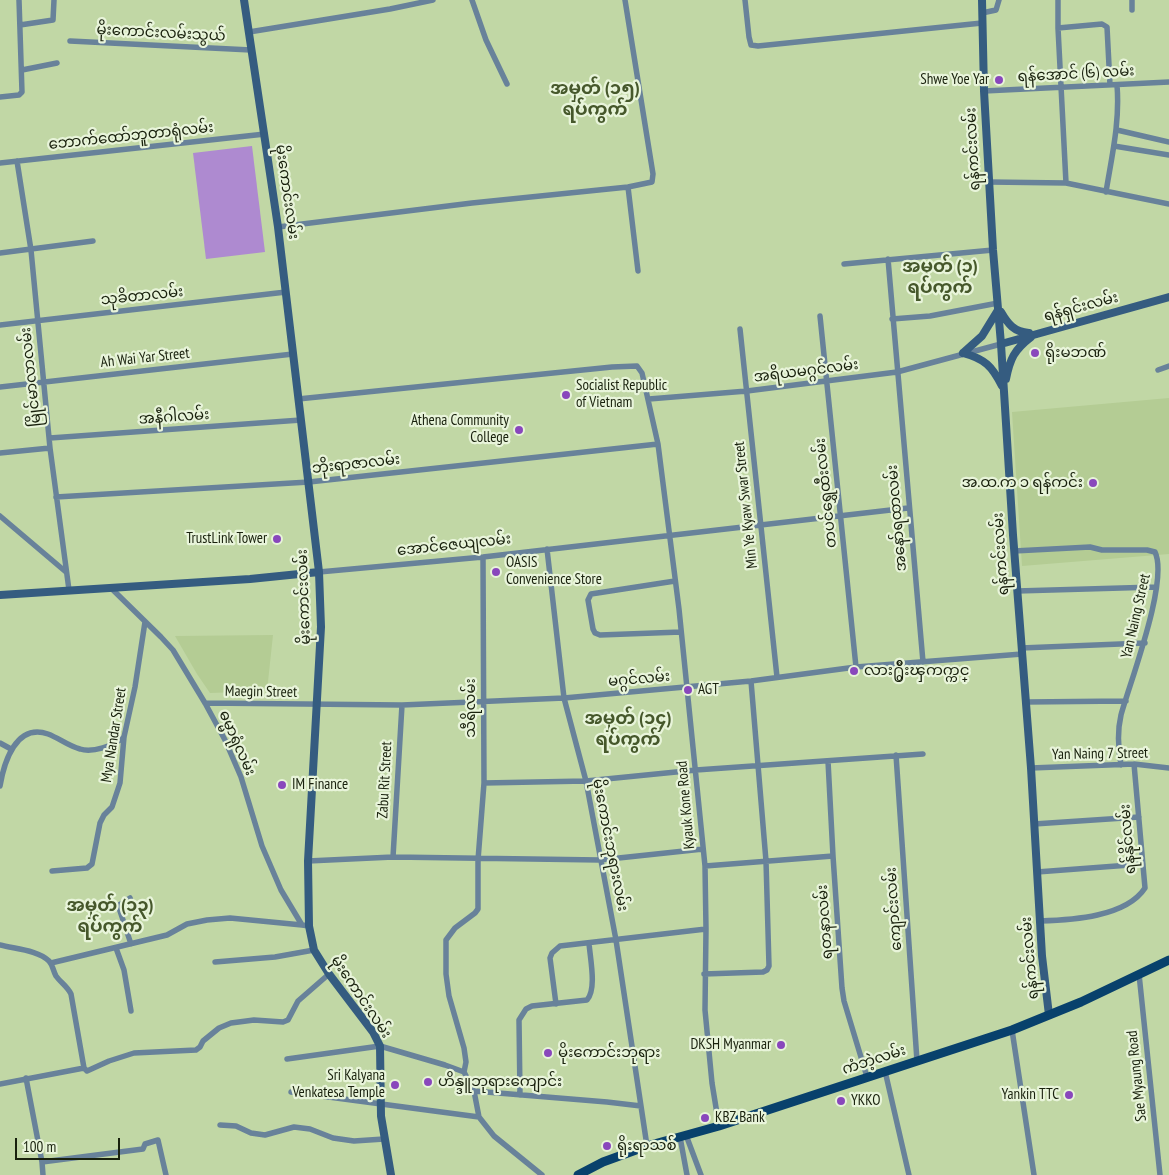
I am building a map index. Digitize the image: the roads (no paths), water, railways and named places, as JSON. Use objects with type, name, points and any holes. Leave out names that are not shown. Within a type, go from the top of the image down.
[{"type":"main road","name":"မိုးကောင်းလမ်း","points":[[244,0],[278,227],[319,572],[321,627],[305,925],[314,950],[329,974],[373,1032],[380,1046],[381,1104],[384,1139],[391,1175]]},
{"type":"main road","name":"ရန်ကင်းလမ်း","points":[[982,0],[984,91],[993,250],[1031,768],[1040,921],[1049,1015]]},
{"type":"main road","name":"ရန်ရှင်းလမ်း","points":[[1001,344],[1169,297]]},
{"type":"main road","points":[[998,306],[1013,329],[1021,332],[1036,333]]},
{"type":"main road","points":[[963,353],[982,336],[998,306]]},
{"type":"main road","points":[[1004,390],[1014,352],[1036,333]]},
{"type":"main road","points":[[963,353],[986,362],[1004,390]]},
{"type":"main road","name":"အောင်ဇေယျလမ်း","points":[[0,595],[250,579],[319,572]]},
{"type":"main road","name":"ကံဘဲ့လမ်း","points":[[582,1174],[603,1162],[647,1146],[719,1126],[1012,1030],[1169,960]]},
{"type":"street","points":[[0,97],[22,92],[19,0]]},
{"type":"street","points":[[20,25],[53,20],[54,0]]},
{"type":"street","points":[[249,32],[433,0]]},
{"type":"street","points":[[472,0],[486,40],[507,84]]},
{"type":"street","points":[[278,227],[472,203],[628,188],[652,182],[653,174],[625,0]]},
{"type":"street","points":[[745,0],[751,45],[758,46],[982,23]]},
{"type":"street","points":[[982,12],[996,10],[999,0]]},
{"type":"street","points":[[1058,0],[1066,183]]},
{"type":"street","points":[[1132,0],[1132,10]]},
{"type":"street","points":[[1058,28],[1102,24],[1107,27],[1110,85]]},
{"type":"street","name":"မိုးကောင်းလမ်းသွယ်","points":[[70,41],[251,50]]},
{"type":"street","points":[[22,70],[57,63]]},
{"type":"street","name":"ရန်အောင် (၆) လမ်း","points":[[984,91],[1169,82]]},
{"type":"street","points":[[1106,192],[1117,130],[1117,84]]},
{"type":"street","points":[[1117,130],[1169,142]]},
{"type":"street","name":"ဘောက်ထော်ဘူတာရုံလမ်း","points":[[0,163],[265,134]]},
{"type":"street","points":[[1114,146],[1169,155]]},
{"type":"street","name":"မြိုင်မာလာလမ်း","points":[[18,161],[31,250],[50,448],[69,590]]},
{"type":"street","points":[[989,182],[1066,183],[1169,204]]},
{"type":"street","points":[[628,188],[638,271]]},
{"type":"street","points":[[0,253],[93,242]]},
{"type":"street","points":[[844,264],[888,258],[993,250]]},
{"type":"street","name":"အနော်ရထာလမ်း","points":[[888,258],[908,508],[923,662]]},
{"type":"street","name":"သုခိတာလမ်း","points":[[0,325],[286,292]]},
{"type":"street","points":[[892,319],[930,316],[998,306]]},
{"type":"street","name":"တပင်ရွှေထီးလမ်း","points":[[820,316],[856,667]]},
{"type":"street","name":"Min Ye Kyaw Swar Street","points":[[740,329],[777,678]]},
{"type":"street","name":"အရိယမဂ္ဂင်လမ်း","points":[[649,399],[747,391],[897,372],[1001,344]]},
{"type":"street","name":"Ah Wai Yar Street","points":[[0,387],[293,354]]},
{"type":"street","name":"Kyauk Kone Road","points":[[298,399],[612,367],[637,366],[642,373],[658,444],[696,770],[704,866],[706,929],[705,1010],[712,1083],[719,1126]]},
{"type":"street","points":[[1158,370],[1169,366]]},
{"type":"street","name":"အနီဂါလမ်း","points":[[50,438],[301,420]]},
{"type":"street","name":"ဘိုးရာဇာလမ်း","points":[[56,497],[309,482],[658,444]]},
{"type":"street","points":[[0,453],[50,448]]},
{"type":"street","name":"အောင်ဇေယျလမ်း","points":[[319,572],[483,557],[908,508]]},
{"type":"street","points":[[0,516],[66,572]]},
{"type":"street","name":"Yan Naing Street","points":[[1014,551],[1090,547],[1102,550],[1147,550],[1155,552],[1158,559],[1159,574],[1145,643],[1121,716],[1118,742],[1121,765]]},
{"type":"street","name":"မိုးကောင်းဘုရားလမ်း","points":[[547,549],[564,698],[586,781],[616,940],[647,1146]]},
{"type":"street","name":"သီရိလမ်း","points":[[464,1072],[466,1062],[464,1048],[449,996],[445,951],[446,940],[449,934],[478,909],[478,860],[484,783],[483,557]]},
{"type":"street","points":[[675,581],[591,594],[588,600],[592,629],[600,635],[681,632]]},
{"type":"street","points":[[1017,591],[1156,587]]},
{"type":"street","name":"ဓမ္မာရုံလမ်း","points":[[111,588],[161,636],[172,650],[205,703],[225,740],[241,777],[262,846],[281,890],[305,925]]},
{"type":"street","name":"Mya Nandar Street","points":[[52,872],[87,868],[92,864],[101,819],[112,807],[120,783],[124,738],[135,687],[145,622]]},
{"type":"street","name":"မဂ္ဂင်လမ်း","points":[[316,705],[402,705],[564,698],[751,681],[856,667],[1021,651],[1145,643]]},
{"type":"street","points":[[704,974],[761,973],[768,968],[766,861],[751,681]]},
{"type":"street","points":[[1026,702],[1126,701]]},
{"type":"street","name":"Maegin Street","points":[[205,703],[316,705]]},
{"type":"street","name":"Zabu Rit Street","points":[[393,858],[402,705]]},
{"type":"street","points":[[0,786],[4,767],[11,749],[28,733],[34,731],[49,734],[81,750],[107,746],[124,738]]},
{"type":"street","points":[[0,743],[11,749]]},
{"type":"street","points":[[484,783],[586,781],[696,770],[924,754]]},
{"type":"street","name":"ကျောင်းလမ်း","points":[[896,756],[917,1061]]},
{"type":"street","name":"ရတနာလမ်း","points":[[828,761],[844,1001],[867,1077]]},
{"type":"street","name":"Yan Naing 7 Street","points":[[1031,768],[1134,764],[1169,768]]},
{"type":"street","name":"ရန်နိုင်လမ်း","points":[[1040,921],[1099,914],[1118,909],[1140,896],[1145,888],[1134,764]]},
{"type":"street","points":[[1034,824],[1139,817]]},
{"type":"street","points":[[308,861],[393,858],[600,860],[703,849]]},
{"type":"street","points":[[704,866],[833,856]]},
{"type":"street","points":[[1037,872],[1142,864]]},
{"type":"street","points":[[130,898],[119,905],[119,908],[131,944]]},
{"type":"street","points":[[51,963],[167,935],[187,924],[207,920],[230,918],[305,925]]},
{"type":"street","points":[[556,1004],[550,958],[552,953],[560,946],[706,929]]},
{"type":"street","points":[[520,1095],[519,1020],[526,1009],[532,1006],[588,1000],[591,997],[593,988],[589,943]]},
{"type":"street","points":[[0,945],[34,953],[46,958],[51,963],[56,975],[66,985],[71,994],[84,1068]]},
{"type":"street","points":[[116,948],[124,970],[131,1011]]},
{"type":"street","points":[[215,962],[275,957],[314,950]]},
{"type":"street","points":[[0,1084],[84,1068],[87,1071],[109,1060],[134,1054],[196,1050],[203,1041],[219,1028],[231,1023],[254,1020],[283,1022],[288,1020],[298,1001],[329,974]]},
{"type":"street","name":"Sae Myaung Road","points":[[1139,974],[1160,1175]]},
{"type":"street","points":[[1012,1030],[1034,1175]]},
{"type":"street","points":[[287,1059],[380,1046],[464,1072],[474,1091],[479,1117],[494,1136],[542,1175]]},
{"type":"street","points":[[885,1071],[909,1175]]},
{"type":"street","points":[[26,1078],[43,1175]]},
{"type":"street","points":[[474,1091],[641,1106]]},
{"type":"street","points":[[291,1092],[479,1117]]},
{"type":"street","points":[[220,1125],[236,1126],[252,1133],[265,1135],[294,1127],[310,1129],[332,1138],[354,1141],[384,1139]]},
{"type":"street","points":[[683,1136],[687,1175]]},
{"type":"street","points":[[683,1136],[702,1175]]},
{"type":"street","points":[[42,1162],[143,1148],[145,1144],[158,1140],[166,1175]]},
{"type":"place","name":"Shwe Yoe Yar","points":[[999,80]]},
{"type":"place","name":"ရိုးမဘဏ်","points":[[1035,353]]},
{"type":"place","name":"Socialist Republic of Vietnam","points":[[566,395]]},
{"type":"place","name":"Athena Community College","points":[[519,430]]},
{"type":"place","name":"အ.ထ.က ၁ ရန်ကင်း","points":[[1093,483]]},
{"type":"place","name":"TrustLink Tower","points":[[277,539]]},
{"type":"place","name":"OASIS Convenience Store","points":[[496,572]]},
{"type":"place","name":"လား႐ွိဳးၾကက္ကင္","points":[[854,671]]},
{"type":"place","name":"AGT","points":[[688,690]]},
{"type":"place","name":"IM Finance","points":[[282,785]]},
{"type":"place","name":"DKSH Myanmar","points":[[781,1045]]},
{"type":"place","name":"မိုးကောင်းဘုရား","points":[[548,1053]]},
{"type":"place","name":"ဟိန္ဒူဘုရားကျောင်း","points":[[428,1082]]},
{"type":"place","name":"Sri Kalyana Venkatesa Temple","points":[[395,1085]]},
{"type":"place","name":"Yankin TTC","points":[[1069,1095]]},
{"type":"place","name":"YKKO","points":[[841,1101]]},
{"type":"place","name":"KBZ Bank","points":[[705,1118]]},
{"type":"place","name":"ရိုးရာသစ်","points":[[607,1146]]},
{"type":"district","name":"အမှတ် (၁၅) ရပ်ကွက်","points":[[595,99]]},
{"type":"district","name":"အမှတ် (၁) ရပ်ကွက်","points":[[940,277]]},
{"type":"district","name":"အမှတ် (၁၄) ရပ်ကွက်","points":[[628,730]]},
{"type":"district","name":"အမှတ် (၁၃) ရပ်ကွက်","points":[[110,916]]}]
